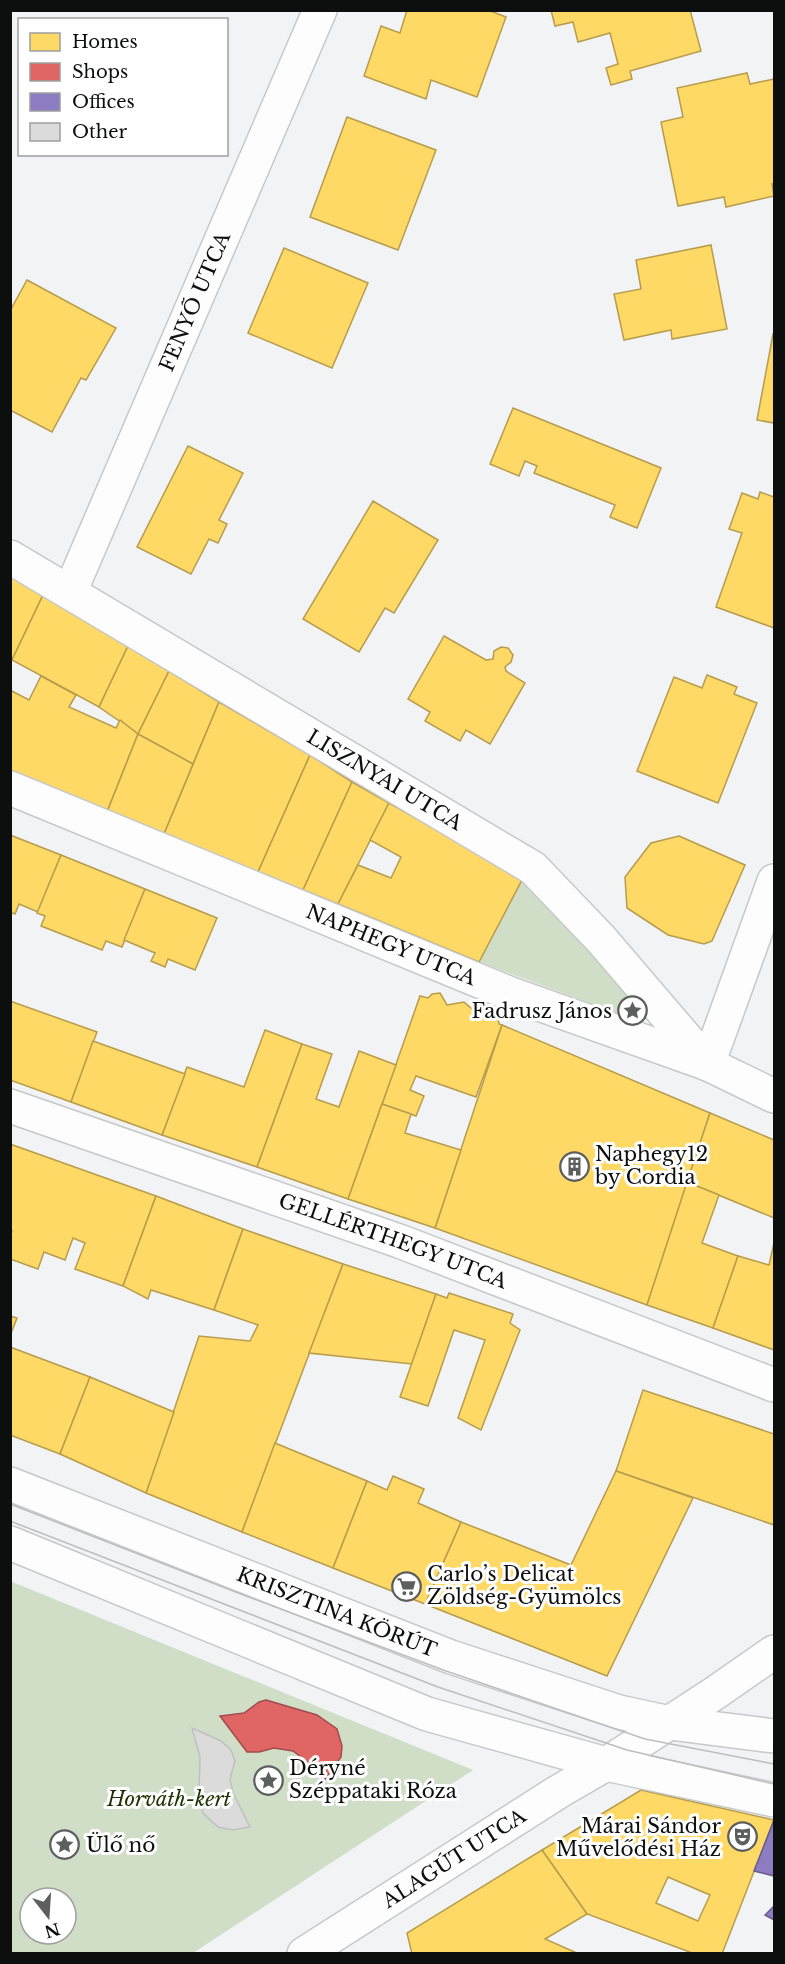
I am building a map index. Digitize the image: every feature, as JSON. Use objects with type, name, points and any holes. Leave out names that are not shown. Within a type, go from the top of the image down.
[{"type":"street","name":"FENYŐ UTCA","points":[[70,592],[320,10]]},
{"type":"street","name":"LISZNYAI UTCA","points":[[10,557],[533,868],[601,939],[708,1064]]},
{"type":"street","name":"NAPHEGY UTCA","points":[[10,788],[511,994],[708,1064],[774,1096]]},
{"type":"street","points":[[708,1064],[774,881]]},
{"type":"street","name":"GELLÉRTHEGY UTCA","points":[[10,1106],[399,1241],[774,1385]]},
{"type":"street","name":"KRISZTINA KÖRÚT","points":[[10,1485],[451,1657],[620,1712],[670,1723],[774,1736]]},
{"type":"street","points":[[10,1543],[427,1714],[606,1764],[774,1800]]},
{"type":"street","name":"ALAGÚT UTCA","points":[[324,1948],[558,1792],[670,1723],[774,1652]]},
{"type":"green space","points":[[523,878],[629,995],[617,1013],[479,962]]},
{"type":"green space","name":"Horváth-kert","points":[[10,1581],[473,1770],[193,1953],[11,1953]]},
{"type":"building: Homes","points":[[407,10],[488,10],[506,17],[477,97],[431,80],[426,99],[364,76],[381,26],[400,33]]},
{"type":"building: Homes","points":[[551,10],[690,10],[701,51],[630,71],[632,79],[611,85],[606,68],[618,64],[610,33],[578,42],[573,22],[555,26]]},
{"type":"building: Homes","points":[[747,73],[750,84],[774,79],[774,183],[772,184],[774,196],[726,207],[724,197],[678,206],[661,122],[683,117],[677,88]]},
{"type":"building: Homes","points":[[347,117],[436,150],[398,250],[310,217]]},
{"type":"building: Homes","points":[[711,245],[727,329],[672,339],[671,330],[624,340],[614,294],[641,289],[636,260]]},
{"type":"building: Homes","points":[[284,248],[368,283],[332,368],[248,333]]},
{"type":"building: Homes","points":[[27,280],[116,328],[86,380],[81,378],[52,432],[10,410],[10,311]]},
{"type":"building: Homes","points":[[774,334],[774,423],[757,420]]},
{"type":"building: Homes","points":[[513,408],[661,468],[637,528],[610,517],[615,505],[534,473],[537,466],[525,461],[519,476],[490,464]]},
{"type":"building: Homes","points":[[188,446],[243,473],[219,520],[227,524],[218,543],[209,539],[191,574],[137,547]]},
{"type":"building: Homes","points":[[760,492],[774,497],[774,628],[716,607],[742,533],[729,529],[742,493],[758,499]]},
{"type":"building: Homes","points":[[373,501],[438,540],[394,613],[385,608],[359,652],[303,619]]},
{"type":"building: Homes","points":[[10,575],[43,595],[12,660],[10,659]]},
{"type":"building: Homes","points":[[43,595],[128,646],[99,707],[12,660]]},
{"type":"building: Homes","points":[[444,636],[486,660],[493,659],[494,651],[501,647],[508,648],[513,655],[511,662],[505,667],[506,671],[525,683],[490,744],[466,730],[460,741],[425,721],[430,712],[408,699]]},
{"type":"building: Homes","points":[[128,646],[169,671],[138,734],[99,707]]},
{"type":"building: Homes","points":[[169,671],[219,702],[193,764],[138,734]]},
{"type":"building: Homes","points":[[707,675],[737,687],[734,694],[757,703],[718,803],[637,771],[674,677],[702,688]]},
{"type":"building: Homes","points":[[41,676],[76,695],[69,707],[116,728],[120,720],[138,734],[107,812],[10,771],[10,690],[29,700]]},
{"type":"building: Homes","points":[[219,702],[310,755],[258,872],[163,836]]},
{"type":"building: Homes","points":[[138,734],[193,764],[163,836],[107,812]]},
{"type":"building: Homes","points":[[310,755],[352,782],[303,890],[258,872]]},
{"type":"building: Homes","points":[[352,782],[389,803],[338,904],[303,890]]},
{"type":"building: Homes","points":[[389,803],[523,878],[479,962],[338,904],[358,865],[391,878],[401,857],[370,840]]},
{"type":"building: Homes","points":[[10,835],[61,855],[38,912],[19,904],[15,914],[10,912]]},
{"type":"building: Homes","points":[[679,836],[745,865],[712,941],[704,944],[668,935],[627,908],[625,877],[651,843]]},
{"type":"building: Homes","points":[[61,855],[145,889],[122,947],[106,941],[102,950],[41,926],[45,916],[37,913]]},
{"type":"building: Homes","points":[[145,889],[217,918],[195,970],[168,959],[165,967],[151,961],[155,953],[124,940]]},
{"type":"building: Homes","points":[[440,993],[447,1005],[464,1002],[475,1015],[482,1012],[492,1013],[502,1025],[476,1097],[416,1076],[410,1090],[424,1096],[416,1116],[382,1104],[420,996],[428,998],[432,994]]},
{"type":"building: Homes","points":[[10,1001],[97,1032],[71,1102],[10,1080]]},
{"type":"building: Homes","name":"Naphegy12 by Cordia","points":[[502,1025],[710,1113],[647,1305],[435,1228]]},
{"type":"building: Homes","points":[[265,1030],[302,1044],[257,1167],[162,1135],[187,1067],[244,1087]]},
{"type":"building: Homes","points":[[93,1041],[185,1074],[162,1135],[71,1102]]},
{"type":"building: Homes","points":[[302,1044],[332,1054],[316,1099],[339,1107],[359,1051],[396,1065],[348,1199],[257,1167]]},
{"type":"building: Homes","points":[[382,1104],[411,1114],[405,1133],[461,1150],[435,1228],[348,1199]]},
{"type":"building: Homes","points":[[710,1113],[774,1140],[774,1218],[687,1182]]},
{"type":"building: Homes","points":[[10,1144],[156,1196],[123,1286],[75,1269],[85,1243],[73,1238],[65,1260],[44,1252],[38,1269],[10,1259],[12,1231],[10,1230]]},
{"type":"building: Homes","points":[[687,1182],[719,1195],[702,1243],[738,1256],[713,1328],[647,1305]]},
{"type":"building: Homes","points":[[156,1196],[243,1229],[214,1310],[151,1290],[148,1299],[123,1286]]},
{"type":"building: Homes","points":[[243,1229],[343,1264],[242,1532],[146,1493],[199,1336],[250,1341],[258,1325],[214,1310]]},
{"type":"building: Homes","points":[[774,1243],[774,1350],[713,1328],[738,1256],[769,1265]]},
{"type":"building: Homes","points":[[343,1264],[436,1294],[412,1364],[309,1353]]},
{"type":"building: Homes","points":[[449,1293],[513,1314],[510,1323],[520,1330],[481,1430],[458,1418],[485,1340],[454,1330],[428,1406],[400,1397],[436,1294],[447,1298]]},
{"type":"building: Homes","points":[[10,1316],[17,1318],[10,1336]]},
{"type":"building: Homes","points":[[10,1347],[90,1377],[60,1454],[10,1435]]},
{"type":"building: Homes","points":[[90,1377],[174,1412],[146,1493],[60,1454]]},
{"type":"building: Homes","points":[[643,1390],[774,1434],[774,1525],[616,1471]]},
{"type":"building: Homes","points":[[275,1443],[367,1481],[333,1568],[242,1532]]},
{"type":"building: Homes","points":[[616,1471],[693,1498],[607,1676],[425,1604],[461,1522],[571,1565]]},
{"type":"building: Homes","points":[[393,1476],[424,1489],[418,1503],[461,1522],[425,1604],[333,1568],[367,1481],[387,1490]]},
{"type":"building: Homes","points":[[641,1790],[774,1820],[722,1954],[695,1954],[587,1914],[542,1850]],"holes":[[[668,1877],[710,1895],[698,1921],[656,1903]]]},
{"type":"building: Homes","points":[[542,1850],[587,1914],[545,1939],[579,1954],[412,1954],[407,1933]]},
{"type":"building: Shops","points":[[266,1700],[317,1715],[337,1729],[342,1746],[341,1757],[324,1781],[309,1763],[293,1751],[274,1748],[247,1752],[220,1716],[244,1713],[259,1702]]},
{"type":"building: Offices","points":[[774,1820],[774,1876],[754,1871]]},
{"type":"building: Offices","points":[[774,1906],[774,1920],[765,1915]]},
{"type":"building: Other","points":[[192,1728],[221,1741],[231,1750],[235,1761],[230,1779],[233,1793],[250,1827],[233,1830],[218,1827],[203,1813],[199,1792],[200,1757]]},
{"type":"tram line","points":[[10,1504],[446,1671],[645,1739],[774,1764]]},
{"type":"tram line","points":[[10,1521],[438,1687],[627,1750],[774,1784]]},
{"type":"place","name":"Fadrusz János","points":[[633,1011]]},
{"type":"place","name":"Naphegy12 by Cordia","points":[[574,1166]]},
{"type":"place","name":"Carlo’s Delicat Zöldség-Gyümölcs","points":[[406,1586]]},
{"type":"place","name":"Déryné Széppataki Róza","points":[[268,1780]]},
{"type":"place","name":"Márai Sándor Művelődési Ház","points":[[742,1837]]},
{"type":"place","name":"Ülő nő","points":[[65,1845]]}]
